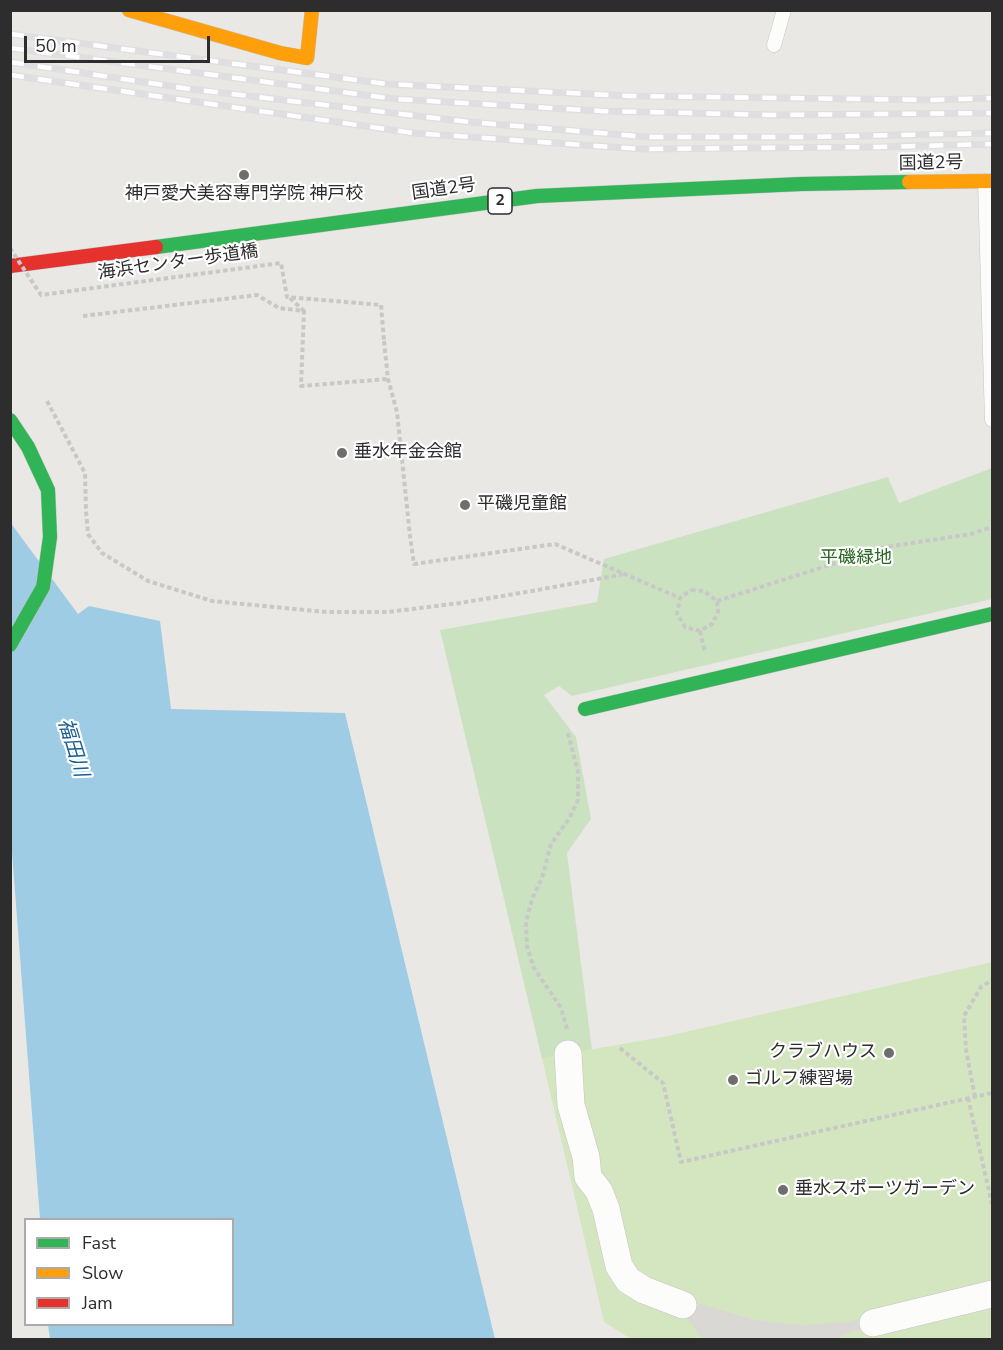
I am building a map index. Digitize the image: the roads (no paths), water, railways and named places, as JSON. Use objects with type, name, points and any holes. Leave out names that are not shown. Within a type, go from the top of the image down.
[{"type":"main road","points":[[129,10],[280,53],[308,58],[312,10]]},
{"type":"main road","name":"国道2号","points":[[10,266],[537,196],[801,184],[989,181]]},
{"type":"main road","points":[[10,420],[28,447],[48,490],[50,537],[43,587],[10,645]]},
{"type":"main road","points":[[585,709],[993,614]]},
{"type":"street","points":[[568,1054],[571,1104],[586,1157],[588,1177],[599,1191],[606,1209],[619,1266],[628,1280],[644,1290],[683,1305]]},
{"type":"street","points":[[873,1323],[993,1294]]},
{"type":"lane","points":[[774,45],[784,10]]},
{"type":"lane","points":[[989,181],[993,420]]},
{"type":"water","name":"福田川","points":[[10,522],[78,614],[89,606],[160,621],[171,709],[345,713],[495,1339],[50,1339],[48,1326],[234,1326],[234,1218],[40,1218],[11,839]]},
{"type":"railway","points":[[10,34],[387,84],[630,96],[932,100],[992,98]]},
{"type":"railway","points":[[10,48],[395,99],[602,111],[774,115],[992,113]]},
{"type":"railway","points":[[10,62],[190,89],[469,122],[648,137],[809,137],[992,133]]},
{"type":"railway","points":[[10,75],[413,133],[641,149],[992,144]]},
{"type":"place","name":"神戸愛犬美容専門学院 神戸校","points":[[244,175]]},
{"type":"place","name":"垂水年金会館","points":[[342,453]]},
{"type":"place","name":"平磯児童館","points":[[465,505]]},
{"type":"place","name":"クラブハウス","points":[[889,1053]]},
{"type":"place","name":"ゴルフ練習場","points":[[733,1080]]},
{"type":"place","name":"垂水スポーツガーデン","points":[[783,1190]]},
{"type":"park label","name":"平磯緑地","points":[[856,559]]}]
